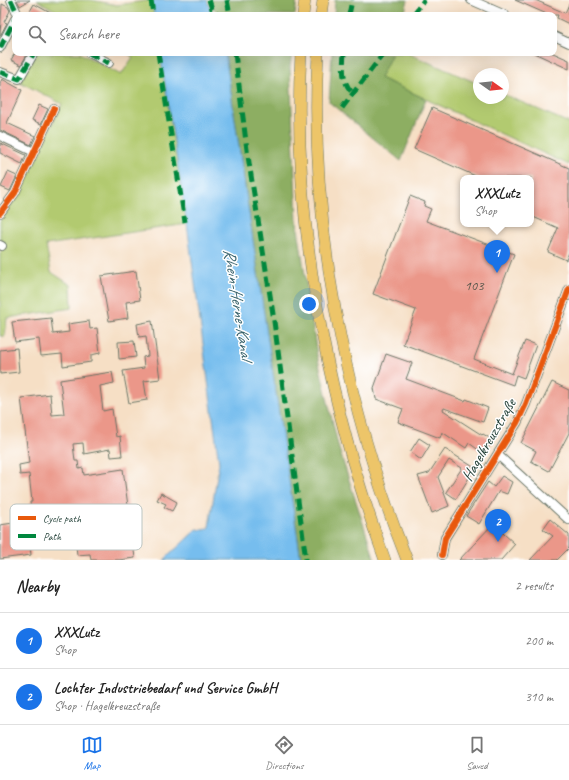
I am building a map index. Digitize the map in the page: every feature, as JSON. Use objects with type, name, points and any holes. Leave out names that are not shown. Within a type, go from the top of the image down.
[{"type":"highway","points":[[303,12],[305,0]]},
{"type":"highway","points":[[321,12],[323,0]]},
{"type":"highway","points":[[301,56],[299,87],[300,157],[305,218],[314,286],[334,385],[349,444],[370,517],[385,560]]},
{"type":"highway","points":[[318,56],[316,89],[317,157],[322,217],[340,329],[350,376],[380,486],[407,560]]},
{"type":"street","points":[[10,0],[16,12]]},
{"type":"street","points":[[471,0],[498,12]]},
{"type":"street","points":[[0,48],[12,25]]},
{"type":"street","points":[[557,37],[569,43]]},
{"type":"street","points":[[0,72],[19,79],[32,56]]},
{"type":"street","points":[[96,56],[109,63]]},
{"type":"street","points":[[0,213],[15,193],[54,109]]},
{"type":"street","points":[[0,136],[34,152]]},
{"type":"street","name":"Hagelkreuzstraße","points":[[442,555],[445,538],[498,455],[526,404],[569,292]]},
{"type":"street","points":[[498,455],[569,520]]},
{"type":"green space","points":[[37,0],[91,0],[117,5],[152,0],[154,12],[58,12]]},
{"type":"green space","points":[[210,0],[297,0],[295,12],[217,12],[213,8]]},
{"type":"green space","points":[[335,0],[408,0],[405,12],[334,12]]},
{"type":"green space","points":[[33,56],[86,56],[121,75],[133,57],[132,56],[160,56],[187,224],[46,245],[51,272],[71,285],[72,308],[7,318],[5,336],[0,336],[0,254],[5,243],[0,239],[0,221],[22,188],[62,104],[20,82]]},
{"type":"green space","points":[[225,56],[292,56],[290,67],[297,222],[317,355],[339,449],[375,560],[301,560]]},
{"type":"green space","points":[[332,56],[391,56],[380,78],[426,99],[401,161],[329,102]]},
{"type":"green space","points":[[391,56],[414,56],[473,81],[473,104],[509,104],[509,97],[569,123],[569,165],[380,78]]},
{"type":"water","points":[[152,0],[207,0],[212,12],[154,12]]},
{"type":"water","name":"Rhein-Herne-Kanal","points":[[160,56],[225,56],[301,560],[164,560],[197,529],[205,530],[209,527],[219,463],[187,224]]},
{"type":"building","points":[[17,0],[30,0],[20,6]]},
{"type":"building","points":[[515,0],[535,0],[565,13],[569,4],[569,24],[557,18],[557,12],[542,12]]},
{"type":"building","points":[[2,4],[8,7],[10,11],[4,22],[7,23],[0,36]]},
{"type":"building","points":[[34,4],[49,12],[30,12]]},
{"type":"building","points":[[557,55],[569,60],[569,69],[541,56],[557,56]]},
{"type":"building","points":[[13,56],[26,56],[21,65],[11,60]]},
{"type":"building","points":[[2,79],[22,90],[7,123],[35,136],[31,145],[0,130],[0,83]]},
{"type":"building","points":[[39,105],[48,109],[41,124],[32,120]]},
{"type":"building","points":[[432,108],[569,168],[569,252],[566,260],[548,252],[558,228],[534,217],[534,175],[473,175],[414,149]]},
{"type":"building","points":[[0,143],[26,155],[22,164],[0,153]]},
{"type":"building","points":[[8,172],[17,176],[10,191],[1,187]]},
{"type":"building","points":[[410,196],[425,202],[424,206],[431,209],[426,221],[514,254],[474,359],[512,374],[525,341],[536,345],[524,378],[516,375],[513,385],[403,344],[416,310],[373,294]]},
{"type":"building","points":[[136,271],[140,300],[126,302],[128,318],[109,321],[101,276]]},
{"type":"building","points":[[51,318],[53,334],[69,332],[68,324],[89,321],[90,329],[97,328],[100,353],[91,355],[91,362],[63,366],[62,354],[41,356],[39,339],[15,342],[12,322]]},
{"type":"building","points":[[152,321],[160,379],[144,381],[147,400],[129,403],[123,371],[144,368],[143,357],[148,356],[146,336],[139,337],[137,324]]},
{"type":"building","points":[[134,341],[136,357],[119,359],[118,342]]},
{"type":"building","points":[[17,348],[19,372],[0,374],[0,350]]},
{"type":"building","points":[[386,354],[412,363],[406,379],[488,408],[483,422],[444,408],[443,410],[482,435],[483,434],[493,440],[484,454],[469,443],[466,448],[442,432],[440,438],[398,422],[403,409],[376,399],[374,388]]},
{"type":"building","points":[[112,372],[114,383],[100,386],[103,411],[112,409],[116,437],[120,436],[122,456],[111,457],[110,449],[84,454],[83,443],[73,444],[75,461],[78,461],[79,469],[83,468],[84,475],[123,469],[128,504],[30,504],[30,502],[32,502],[29,474],[20,475],[19,465],[29,463],[21,398],[50,394],[52,415],[64,414],[60,380]]},
{"type":"building","points":[[552,382],[569,390],[569,433],[549,471],[531,461],[536,451],[521,443]]},
{"type":"building","points":[[419,438],[430,445],[421,460],[410,452]]},
{"type":"building","points":[[445,449],[475,468],[456,499],[446,492],[462,468],[449,460],[438,477],[449,506],[432,513],[418,476],[429,473]]},
{"type":"building","points":[[502,476],[512,482],[507,494],[499,491],[479,524],[466,516],[488,482],[494,487]]},
{"type":"building","points":[[161,493],[177,502],[172,511],[164,507],[166,504],[157,500]]},
{"type":"building","points":[[550,519],[569,535],[569,548],[557,560],[530,560],[553,536],[543,529]]},
{"type":"building","points":[[10,523],[10,550],[30,550],[31,555],[0,559],[0,525]]},
{"type":"building","points":[[493,524],[515,544],[501,560],[459,560]]},
{"type":"building","points":[[76,550],[134,550],[135,558],[118,560],[91,560],[90,554],[77,555]]},
{"type":"marked path","points":[[11,0],[17,12]]},
{"type":"marked path","points":[[151,0],[153,12]]},
{"type":"marked path","points":[[209,0],[212,9],[215,12]]},
{"type":"marked path","points":[[227,0],[229,12]]},
{"type":"marked path","points":[[350,12],[352,0]]},
{"type":"marked path","points":[[415,12],[424,0]]},
{"type":"marked path","points":[[0,48],[12,25]]},
{"type":"marked path","points":[[0,72],[19,79],[32,56]]},
{"type":"marked path","points":[[95,56],[109,63]]},
{"type":"marked path","points":[[158,56],[185,222]]},
{"type":"marked path","points":[[235,56],[247,150],[273,314],[306,560]]},
{"type":"marked path","points":[[344,56],[343,70],[345,80],[350,90],[354,94]]},
{"type":"marked path","points":[[342,108],[382,56]]},
{"type":"cycle path","points":[[0,213],[15,193],[54,109]]},
{"type":"cycle path","points":[[442,555],[445,538],[517,423],[526,404],[569,289]]},
{"type":"place","name":"XXXLutz","points":[[497,273]]},
{"type":"place","name":"Lochter Industriebedarf und Service GmbH","points":[[498,542]]}]
